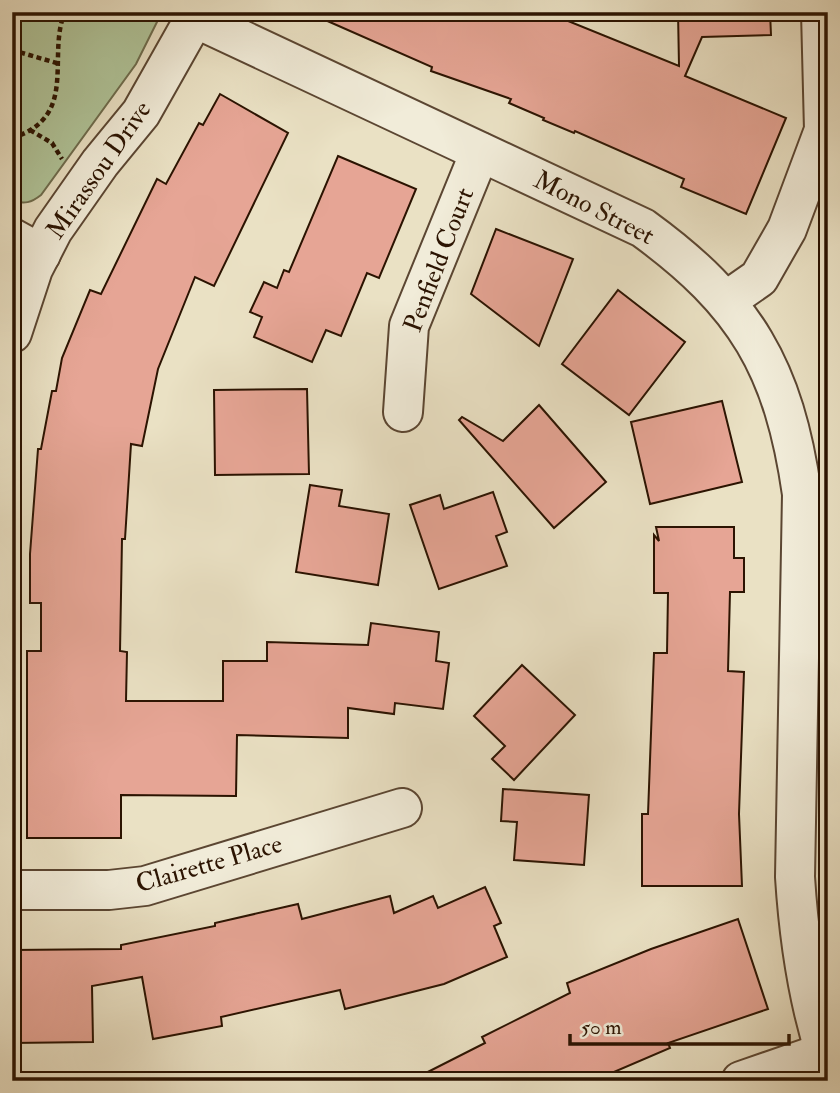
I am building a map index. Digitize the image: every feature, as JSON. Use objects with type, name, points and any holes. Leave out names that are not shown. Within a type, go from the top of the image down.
[{"type":"street","points":[[726,301],[759,278],[786,229],[824,130],[821,12]]},
{"type":"street","name":"Mono Street","points":[[197,15],[643,228],[687,260],[726,301],[757,342],[781,399],[795,448],[802,494],[795,877],[801,946],[827,1055]]},
{"type":"street","name":"Mirassou Drive","points":[[12,332],[27,246],[53,230],[141,113],[197,15]]},
{"type":"street","name":"Penfield Court","points":[[403,412],[409,326],[480,152]]},
{"type":"street","name":"Clairette Place","points":[[12,890],[109,890],[145,886],[402,808]]},
{"type":"street","points":[[741,1081],[827,1055]]},
{"type":"path","points":[[12,138],[30,130],[44,116],[56,94],[60,64],[59,39],[65,12]]},
{"type":"path","points":[[12,50],[60,64]]},
{"type":"path","points":[[30,130],[52,143],[66,164],[88,180]]},
{"type":"green space","points":[[12,12],[162,12],[136,64],[41,195],[24,203],[12,201]]},
{"type":"building","points":[[307,12],[546,12],[679,66],[678,12],[770,12],[771,35],[702,37],[685,76],[786,118],[746,214],[681,187],[684,179],[575,131],[574,133],[543,120],[544,118],[509,103],[511,99],[431,71],[432,67]]},
{"type":"building","points":[[220,94],[288,133],[214,286],[195,277],[158,369],[142,446],[131,444],[125,539],[122,539],[120,651],[127,652],[126,701],[223,701],[223,661],[267,661],[267,642],[368,645],[371,623],[439,632],[436,661],[449,663],[443,709],[395,703],[394,714],[348,708],[348,738],[237,735],[236,796],[121,795],[121,838],[27,838],[27,651],[41,651],[41,603],[30,603],[30,554],[38,449],[41,449],[52,391],[56,391],[62,358],[90,290],[101,294],[157,179],[166,184],[199,123],[203,125]]},
{"type":"building","points":[[338,156],[416,189],[379,278],[367,273],[341,336],[326,330],[312,362],[254,337],[262,317],[250,312],[264,282],[277,288],[284,270],[289,272]]},
{"type":"building","points":[[496,229],[573,259],[539,346],[471,294]]},
{"type":"building","points":[[618,290],[685,342],[629,415],[562,364]]},
{"type":"building","points":[[307,389],[309,474],[215,475],[214,390]]},
{"type":"building","points":[[722,401],[742,482],[650,504],[631,422]]},
{"type":"building","points":[[539,405],[606,482],[554,528],[459,420],[462,417],[503,441]]},
{"type":"building","points":[[310,485],[342,490],[339,506],[389,514],[378,585],[296,572]]},
{"type":"building","points":[[493,492],[507,532],[496,536],[507,566],[439,589],[410,505],[440,495],[444,509]]},
{"type":"building","points":[[656,527],[734,527],[734,558],[744,558],[744,592],[730,592],[728,671],[744,672],[739,814],[742,886],[642,886],[642,814],[648,814],[654,653],[667,653],[668,593],[654,593],[654,535],[659,541]]},
{"type":"building","points":[[522,665],[575,715],[514,780],[492,759],[505,746],[474,716]]},
{"type":"building","points":[[503,789],[589,795],[584,865],[514,860],[517,822],[501,821]]},
{"type":"building","points":[[485,887],[501,923],[494,926],[507,957],[444,984],[345,1009],[340,990],[221,1017],[222,1026],[153,1039],[142,977],[92,986],[93,1042],[12,1043],[12,950],[121,949],[121,945],[215,926],[215,923],[298,904],[302,919],[390,896],[394,913],[433,896],[438,908]]},
{"type":"building","points":[[738,919],[768,1009],[668,1043],[670,1048],[593,1081],[410,1081],[485,1043],[482,1037],[570,993],[567,983],[651,949]]}]
